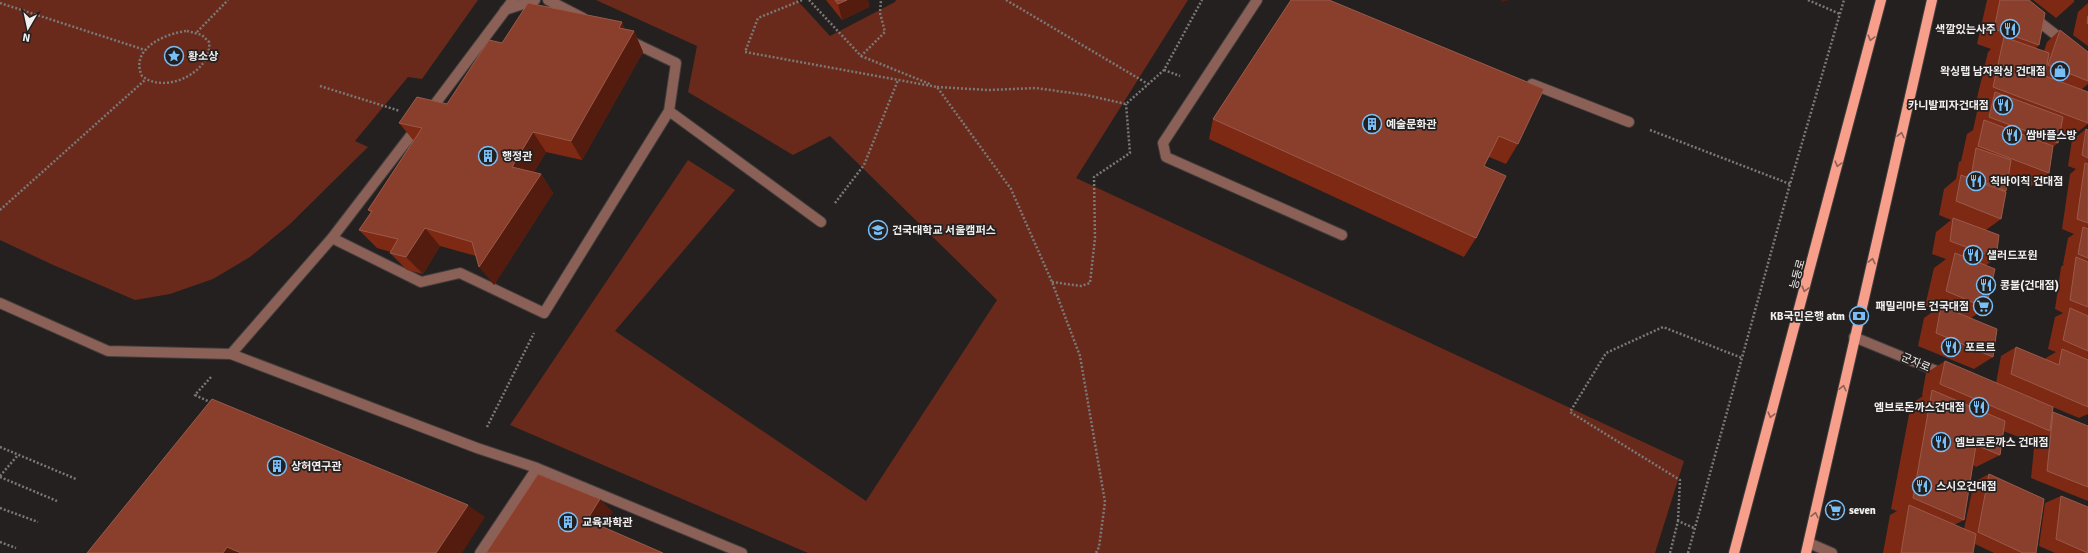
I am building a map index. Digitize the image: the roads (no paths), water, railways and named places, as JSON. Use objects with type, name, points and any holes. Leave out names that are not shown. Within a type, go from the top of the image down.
[{"type":"main road","name":"능동로","points":[[1734,553],[1881,0]]},
{"type":"main road","points":[[1808,548],[1854,337],[1932,0]]},
{"type":"street","points":[[231,354],[332,238],[513,0]]},
{"type":"street","points":[[505,10],[535,0]]},
{"type":"street","points":[[548,0],[590,21]]},
{"type":"street","points":[[1257,0],[1163,143],[1166,157],[1342,235]]},
{"type":"street","points":[[2011,0],[2070,46]]},
{"type":"street","points":[[332,238],[421,282],[460,273],[544,313],[669,111],[676,63],[619,35]]},
{"type":"street","points":[[1520,80],[1629,122]]},
{"type":"street","points":[[669,111],[821,222]]},
{"type":"street","points":[[0,303],[108,351],[231,354],[477,448],[537,468],[742,553]]},
{"type":"street","name":"군자로","points":[[1854,337],[1956,379]]},
{"type":"street","points":[[480,553],[537,468]]},
{"type":"street","points":[[1808,548],[1832,553]]},
{"type":"place","name":"색깔있는사주","points":[[2010,29]]},
{"type":"place","name":"황소상","points":[[174,56]]},
{"type":"place","name":"왁싱랩 남자왁싱 건대점","points":[[2060,71]]},
{"type":"place","name":"카니발피자건대점","points":[[2003,105]]},
{"type":"place","name":"예술문화관","points":[[1372,124]]},
{"type":"place","name":"쌈바플스방","points":[[2012,135]]},
{"type":"place","name":"행정관","points":[[488,156]]},
{"type":"place","name":"칙바이칙 건대점","points":[[1976,181]]},
{"type":"place","name":"건국대학교 서울캠퍼스","points":[[878,230]]},
{"type":"place","name":"샐러드포원","points":[[1973,255]]},
{"type":"place","name":"콩불(건대점)","points":[[1986,285]]},
{"type":"place","name":"패밀리마트 건국대점","points":[[1983,306]]},
{"type":"place","name":"KB국민은행 atm","points":[[1859,316]]},
{"type":"place","name":"포르르","points":[[1951,347]]},
{"type":"place","name":"엠브로돈까스건대점","points":[[1979,407]]},
{"type":"place","name":"엠브로돈까스 건대점","points":[[1941,442]]},
{"type":"place","name":"상허연구관","points":[[277,466]]},
{"type":"place","name":"스시오건대점","points":[[1922,486]]},
{"type":"place","name":"seven","points":[[1835,510]]},
{"type":"place","name":"교육과학관","points":[[568,522]]}]
